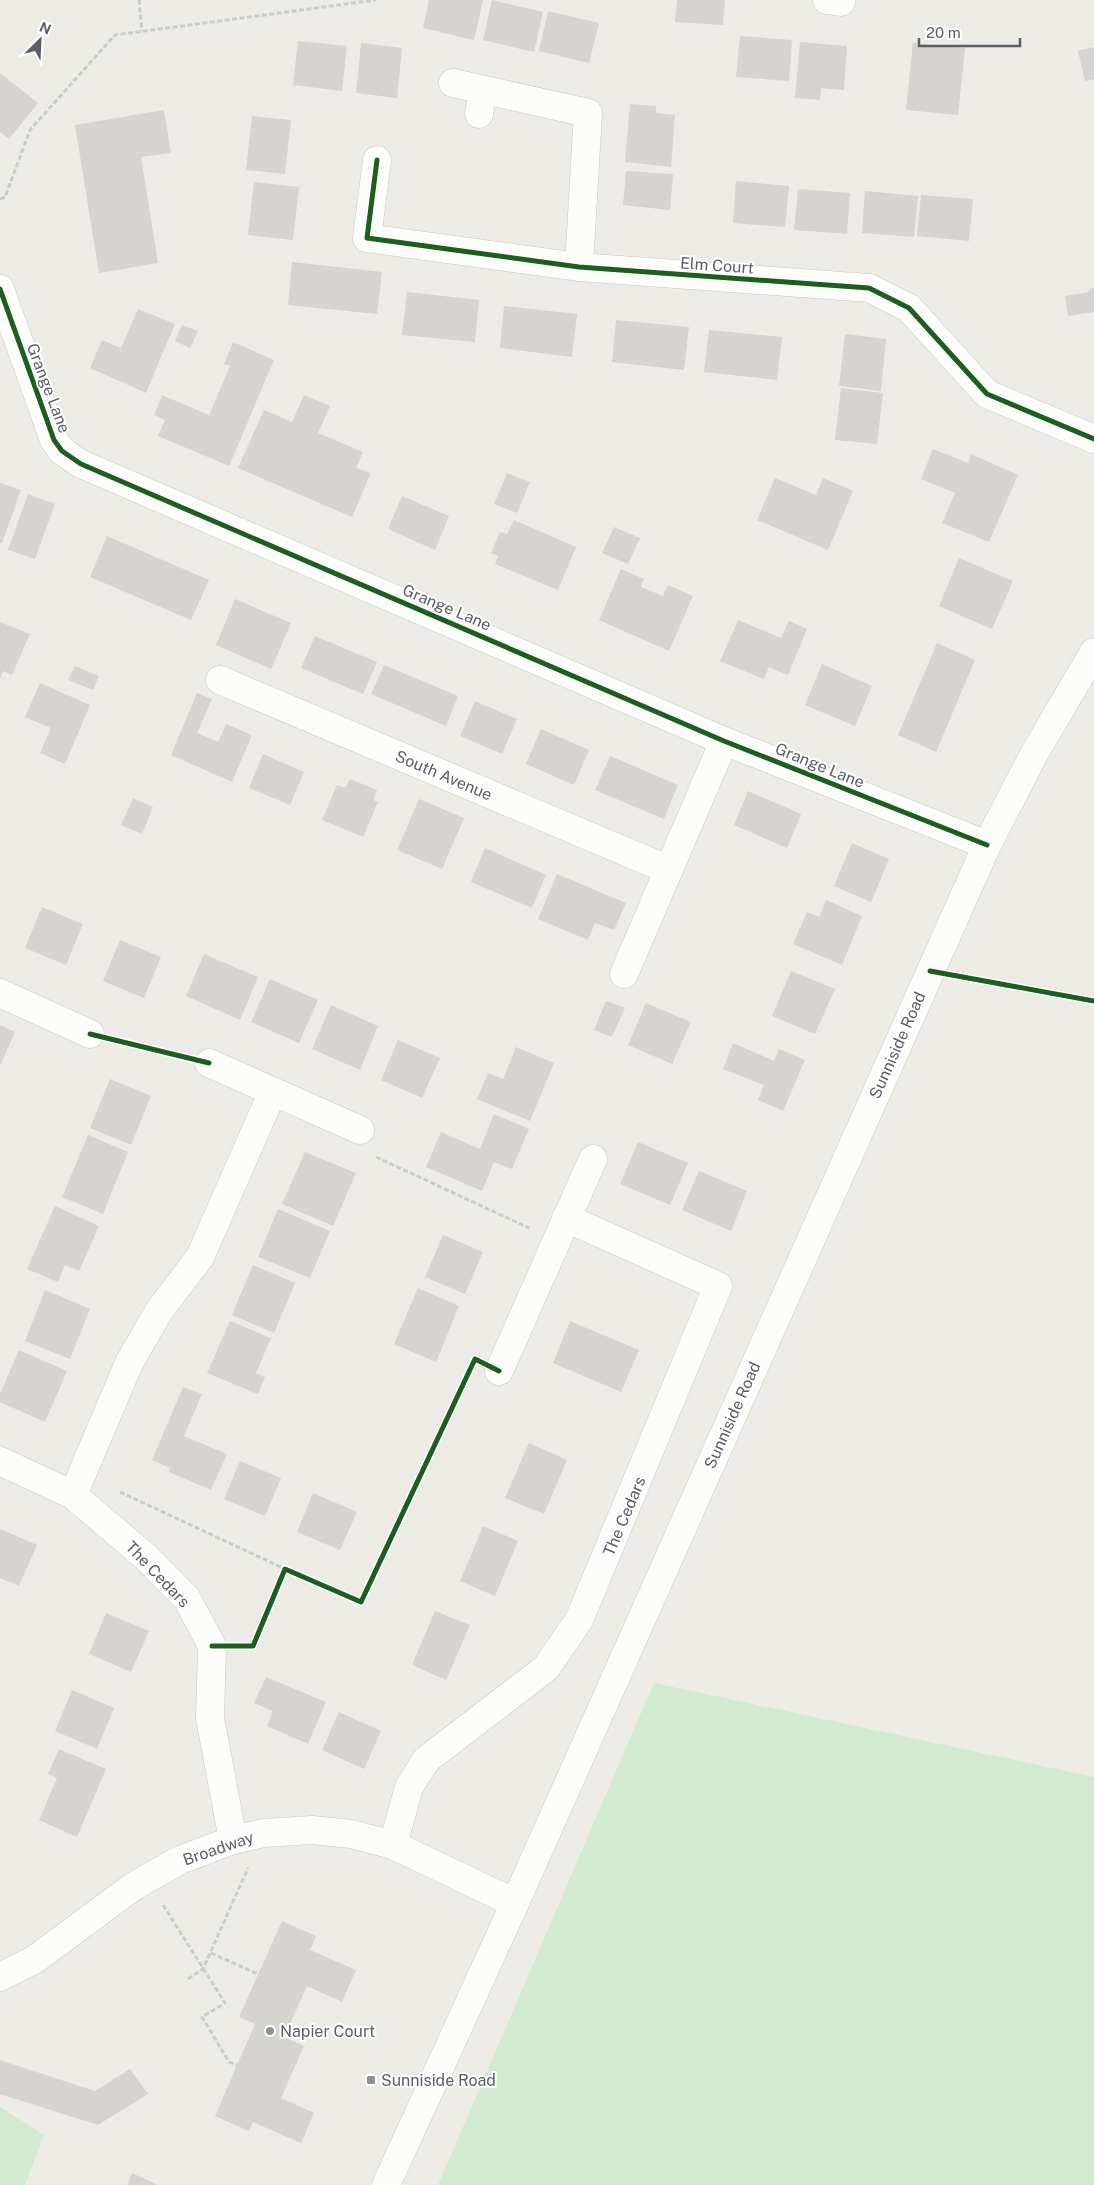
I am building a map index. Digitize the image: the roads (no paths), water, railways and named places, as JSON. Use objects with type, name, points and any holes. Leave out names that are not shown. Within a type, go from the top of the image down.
[{"type":"street","points":[[453,83],[481,102],[588,113],[579,267]]},
{"type":"street","name":"Elm Court","points":[[377,160],[367,238],[579,267],[869,288],[909,308],[987,394],[1094,439]]},
{"type":"street","name":"Grange Lane","points":[[0,289],[54,440],[62,451],[81,464],[724,741],[987,845]]},
{"type":"street","name":"Sunniside Road","points":[[386,2185],[515,1903],[987,845],[1034,754],[1094,652]]},
{"type":"street","name":"South Avenue","points":[[220,680],[669,870]]},
{"type":"street","points":[[624,974],[724,741]]},
{"type":"street","points":[[0,993],[90,1034]]},
{"type":"street","points":[[210,1063],[360,1130]]},
{"type":"street","points":[[78,1484],[129,1363],[159,1312],[200,1257],[273,1091]]},
{"type":"street","points":[[499,1371],[593,1159]]},
{"type":"street","name":"The Cedars","points":[[394,1845],[409,1787],[426,1760],[546,1668],[579,1620],[718,1286],[561,1229]]},
{"type":"street","name":"The Cedars","points":[[0,1461],[78,1484],[187,1599],[212,1646],[210,1718],[233,1840]]},
{"type":"street","name":"Broadway","points":[[0,1977],[34,1960],[134,1886],[180,1860],[233,1840],[264,1833],[312,1830],[351,1834],[394,1845],[515,1903]]},
{"type":"place","name":"Napier Court","points":[[270,2031]]},
{"type":"place","name":"Sunniside Road","points":[[371,2080]]}]
